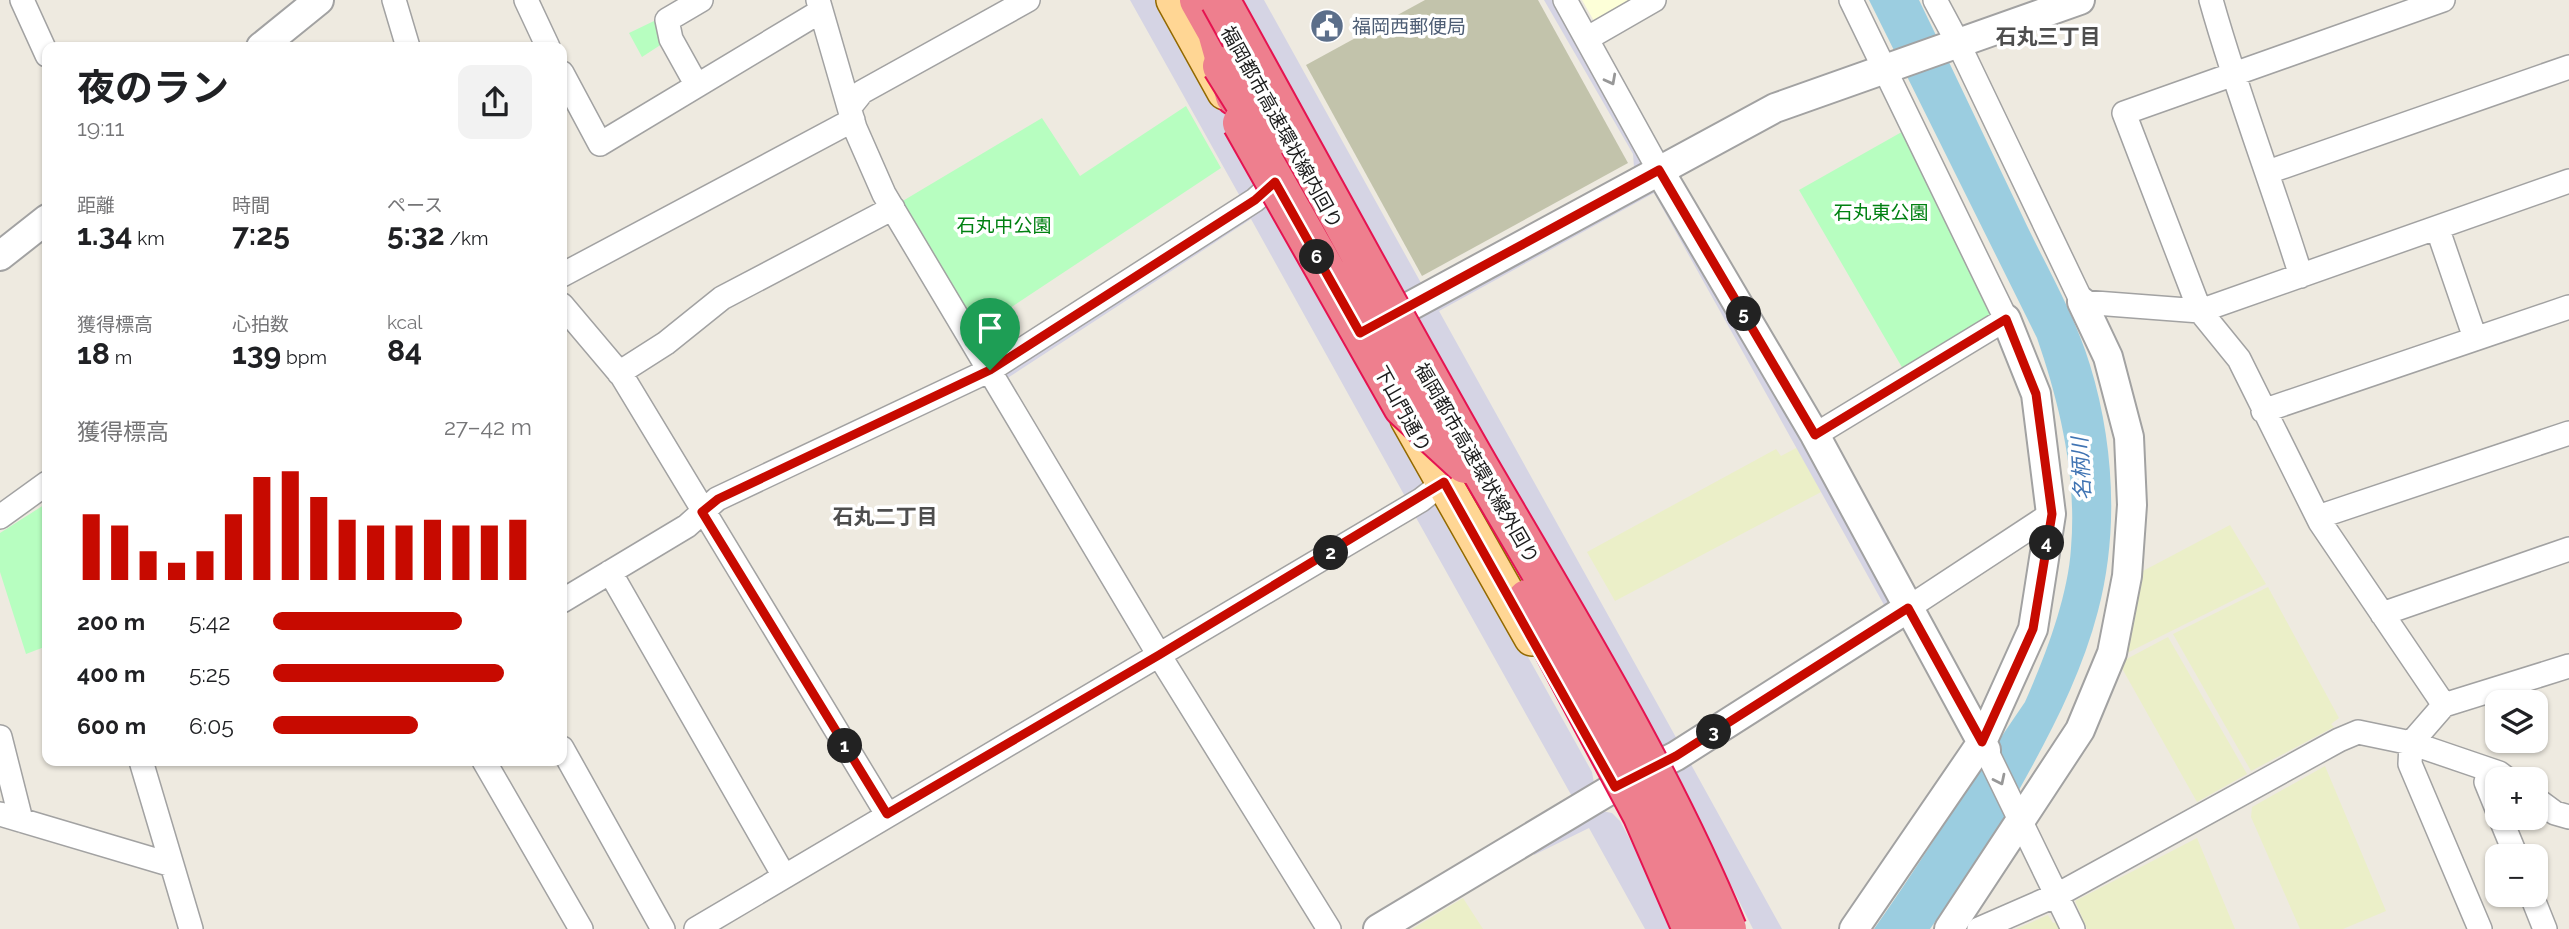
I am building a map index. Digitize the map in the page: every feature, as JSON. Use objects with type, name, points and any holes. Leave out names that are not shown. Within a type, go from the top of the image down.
[{"type":"highway","points":[[1183,0],[1379,323]]},
{"type":"highway","points":[[1199,0],[1217,32],[1242,123],[1403,407],[1492,489]]},
{"type":"highway","name":"福岡都市高速環状線内回り","points":[[1213,0],[1317,185],[1379,323],[1642,814],[1693,929]]},
{"type":"highway","name":"福岡都市高速環状線外回り","points":[[1221,0],[1392,315],[1584,648],[1690,844],[1727,929]]},
{"type":"main road","name":"下山門通り","points":[[1174,0],[1275,182],[1379,323],[1646,772],[1735,929]]},
{"type":"main road","name":"下山門通り","points":[[1221,0],[1379,323],[1444,482],[1693,929]]},
{"type":"street","points":[[22,0],[42,44]]},
{"type":"street","points":[[267,42],[319,0]]},
{"type":"street","points":[[394,0],[407,42]]},
{"type":"street","points":[[526,0],[546,42]]},
{"type":"street","points":[[696,84],[671,39],[667,20],[701,0]]},
{"type":"street","points":[[567,272],[851,113],[862,92],[1028,0]]},
{"type":"street","points":[[1565,0],[1659,170],[1815,435],[1984,746],[2059,894],[2073,929]]},
{"type":"street","points":[[1588,38],[1654,0]]},
{"type":"street","points":[[1851,0],[2006,319],[2036,394],[2052,514],[2033,629],[1984,746],[1854,929]]},
{"type":"street","points":[[1935,0],[2108,357],[2129,437],[2132,505],[2127,576],[2112,653],[2080,730],[2018,815],[1949,929]]},
{"type":"street","points":[[1379,323],[1775,108],[2080,0]]},
{"type":"street","points":[[2211,0],[2232,74],[2268,172],[2301,276]]},
{"type":"street","points":[[2443,0],[2124,113],[2200,311],[2239,359],[2318,517],[2444,705]]},
{"type":"street","points":[[567,82],[600,144],[819,5],[851,113],[893,208],[1159,655],[1329,929]]},
{"type":"street","points":[[2268,172],[2569,67]]},
{"type":"street","points":[[2082,302],[2200,311],[2438,230],[2569,181]]},
{"type":"street","points":[[567,598],[687,526],[718,499],[990,370],[1255,200],[1275,182]]},
{"type":"street","points":[[619,373],[666,343],[722,298],[893,208]]},
{"type":"street","points":[[0,256],[42,223]]},
{"type":"street","points":[[2438,230],[2475,338]]},
{"type":"street","points":[[2263,411],[2569,307]]},
{"type":"street","points":[[567,311],[619,373],[887,814]]},
{"type":"street","points":[[1815,435],[2006,319]]},
{"type":"street","points":[[2318,517],[2569,433]]},
{"type":"street","points":[[696,929],[1159,655],[1444,482]]},
{"type":"street","points":[[0,517],[42,487]]},
{"type":"street","points":[[1378,929],[1615,787],[1646,772],[1908,608],[2052,514]]},
{"type":"street","points":[[2382,614],[2569,549]]},
{"type":"street","points":[[610,572],[784,876]]},
{"type":"street","points":[[2480,929],[2410,764],[2411,743],[2444,705],[2568,669]]},
{"type":"street","points":[[1979,929],[2059,894],[2357,732],[2411,743],[2485,769]]},
{"type":"street","points":[[0,737],[11,817],[172,865]]},
{"type":"street","points":[[567,757],[663,929]]},
{"type":"street","points":[[142,766],[191,929]]},
{"type":"street","points":[[487,766],[581,929]]},
{"type":"street","points":[[2548,808],[2569,817]]},
{"type":"street","points":[[2536,907],[2545,929]]},
{"type":"shaded area","points":[[1130,0],[1161,0],[1258,174],[1260,180],[1242,200]]},
{"type":"shaded area","points":[[1233,0],[1264,0],[1421,283],[1634,167],[1633,154],[1544,0],[1556,0],[1643,151],[1646,172],[1400,296],[1294,113],[1283,73],[1262,36]]},
{"type":"shaded area","points":[[1425,0],[1538,0],[1628,163],[1422,276],[1306,65]]},
{"type":"shaded area","points":[[1582,0],[1631,0],[1594,21]]},
{"type":"shaded area","points":[[1650,187],[1661,192],[1894,602],[1888,612],[1654,193],[1439,311],[1678,741],[1657,752],[1415,328],[1418,318],[1437,304]]},
{"type":"shaded area","points":[[1267,204],[1429,481],[1407,500],[1251,219],[1006,379],[1005,372]]},
{"type":"shaded area","points":[[1800,446],[1823,491],[1615,601],[1587,552],[1776,449],[1781,456]]},
{"type":"shaded area","points":[[1431,502],[1440,505],[1462,554],[1484,578],[1592,772],[1594,783],[1584,795],[1574,800],[1414,514],[1178,658],[1180,649]]},
{"type":"shaded area","points":[[2230,525],[2266,584],[2127,653],[2122,649],[2141,572]]},
{"type":"shaded area","points":[[2268,587],[2339,718],[2331,724],[2334,727],[2251,771],[2173,634]]},
{"type":"shaded area","points":[[2168,637],[2247,774],[2197,802],[2119,663]]},
{"type":"shaded area","points":[[1688,759],[1782,929],[1753,929],[1726,875],[1703,849],[1667,776]]},
{"type":"shaded area","points":[[2325,766],[2386,911],[2343,929],[2300,929],[2251,817],[2252,807]]},
{"type":"shaded area","points":[[1602,811],[1612,813],[1620,821],[1654,885],[1670,929],[1645,929],[1589,828],[1534,855],[1534,850]]},
{"type":"shaded area","points":[[2197,838],[2235,929],[2087,929],[2075,901]]},
{"type":"shaded area","points":[[1463,898],[1483,929],[1412,929]]},
{"type":"shaded area","points":[[2048,915],[2053,923],[2059,921],[2062,929],[2016,929]]},
{"type":"green space","points":[[654,21],[665,42],[642,57],[629,33]]},
{"type":"green space","name":"石丸中公園","points":[[1186,106],[1221,168],[977,330],[901,202],[1042,118],[1080,176]]},
{"type":"green space","name":"石丸東公園","points":[[1907,129],[1995,316],[1903,369],[1799,190]]},
{"type":"green space","points":[[42,506],[42,648],[26,654],[0,572],[0,533]]},
{"type":"water","name":"名柄川","points":[[1869,0],[1919,0],[2067,306],[2090,365],[2109,456],[2111,519],[2105,581],[2081,664],[2046,740],[2006,813],[2007,819],[1930,929],[1874,929],[2025,702],[2048,646],[2065,586],[2071,548],[2071,494],[2065,441],[2037,338]]},
{"type":"place","name":"福岡西郵便局","points":[[1327,26]]},
{"type":"district","name":"石丸三丁目","points":[[2048,36]]},
{"type":"district","name":"石丸二丁目","points":[[885,516]]},
{"type":"route","points":[[1659,170],[1815,435],[2006,319],[2036,394],[2052,514],[2033,629],[1982,742],[1908,608],[1676,756],[1615,787],[1444,482],[1421,500],[887,814],[702,512],[718,499],[990,370],[1255,200],[1275,182],[1360,333],[1659,170]]}]
